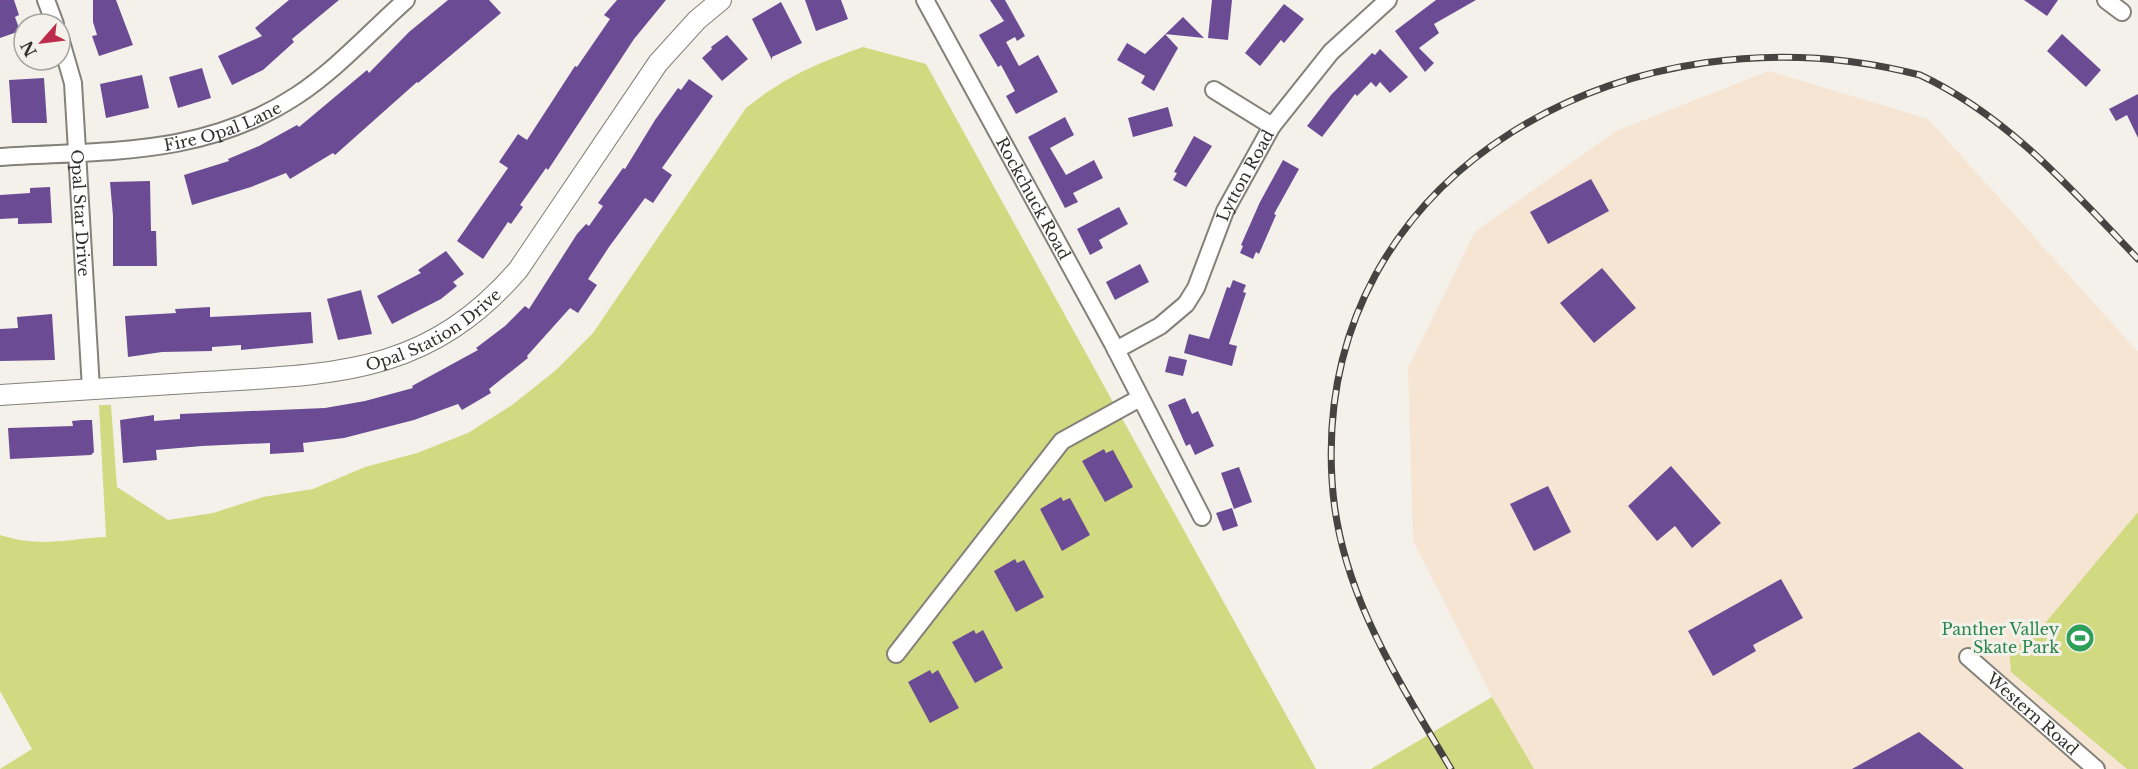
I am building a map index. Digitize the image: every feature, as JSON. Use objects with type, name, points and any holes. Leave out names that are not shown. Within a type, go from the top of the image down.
[{"type":"street","name":"Fire Opal Lane","points":[[0,157],[182,144],[238,128],[268,113],[324,74],[406,0]]},
{"type":"street","name":"Opal Station Drive","points":[[0,395],[332,374],[394,358],[457,325],[493,297],[518,270],[658,63],[697,20],[721,0]]},
{"type":"street","name":"Rockchuck Road","points":[[925,0],[1116,350],[1202,517]]},
{"type":"street","name":"Lytton Road","points":[[1116,350],[1160,326],[1186,304],[1196,288],[1225,211],[1272,126],[1331,52],[1388,0]]},
{"type":"street","points":[[2106,0],[2122,12]]},
{"type":"street","name":"Opal Star Drive","points":[[69,72],[72,83],[77,152],[91,389]]},
{"type":"street","points":[[1214,90],[1272,126]]},
{"type":"street","points":[[896,654],[1062,441],[1140,398]]},
{"type":"street","name":"Western Road","points":[[1968,657],[2096,769]]},
{"type":"shaded area","points":[[1769,71],[1928,119],[2138,352],[2138,512],[2031,640],[2009,649],[2010,658],[2092,739],[2127,769],[1534,769],[1492,697],[1413,540],[1408,368],[1475,232],[1616,131]]},
{"type":"green space","points":[[863,47],[926,64],[1316,769],[0,769],[32,749],[0,691],[0,535],[41,542],[106,537],[99,405],[111,405],[117,487],[168,520],[213,513],[263,497],[313,489],[365,467],[417,453],[468,433],[512,405],[555,371],[593,333],[746,108],[775,87],[802,72]]},
{"type":"green space","points":[[2138,512],[2138,769],[2127,769],[2011,672],[2009,648],[2031,640]]},
{"type":"green space","points":[[1492,697],[1534,769],[1371,769]]},
{"type":"building","points":[[0,0],[14,0],[18,12],[12,12],[12,34],[0,38]]},
{"type":"building","points":[[93,0],[116,0],[133,45],[99,56],[92,36],[97,35],[93,22]]},
{"type":"building","points":[[289,0],[339,0],[292,39],[294,42],[263,70],[232,85],[218,56],[262,36],[255,28]]},
{"type":"building","points":[[448,0],[489,0],[501,13],[417,82],[335,155],[333,153],[290,179],[286,173],[251,187],[192,205],[184,175],[229,161],[228,159],[259,146],[297,125],[299,127],[367,70],[369,73],[409,32]]},
{"type":"building","points":[[617,0],[666,0],[634,39],[548,170],[546,168],[520,205],[523,207],[511,224],[508,222],[483,259],[457,241],[508,168],[499,162],[518,134],[527,140],[575,66],[577,67],[610,19],[604,15]]},
{"type":"building","points":[[805,0],[841,0],[848,19],[816,31]]},
{"type":"building","points":[[990,0],[1005,0],[1025,36],[1017,41],[1015,37],[1006,42],[1019,66],[1038,55],[1058,92],[1016,114],[1006,96],[1015,91],[1001,65],[998,67],[979,35],[1004,21]]},
{"type":"building","points":[[1212,0],[1232,0],[1228,40],[1208,38]]},
{"type":"building","points":[[1436,0],[1476,0],[1434,24],[1439,33],[1419,48],[1434,63],[1425,72],[1395,31]]},
{"type":"building","points":[[2024,0],[2058,0],[2047,16]]},
{"type":"building","points":[[781,2],[802,43],[772,57],[772,60],[752,19]]},
{"type":"building","points":[[1284,4],[1304,19],[1284,43],[1281,40],[1260,66],[1245,53]]},
{"type":"building","points":[[1183,17],[1204,38],[1165,34]]},
{"type":"building","points":[[1165,34],[1178,48],[1154,91],[1141,83],[1145,76],[1117,60],[1127,43],[1145,54]]},
{"type":"building","points":[[2062,34],[2101,70],[2086,87],[2047,51]]},
{"type":"building","points":[[727,35],[748,59],[722,81],[702,58],[712,49],[711,47]]},
{"type":"building","points":[[1380,49],[1408,77],[1390,93],[1380,82],[1376,87],[1371,82],[1357,96],[1355,94],[1322,137],[1307,126],[1331,95],[1372,53],[1375,55]]},
{"type":"building","points":[[202,68],[211,98],[178,108],[169,77]]},
{"type":"building","points":[[142,75],[149,108],[106,118],[100,84]]},
{"type":"building","points":[[44,78],[47,123],[12,123],[9,80]]},
{"type":"building","points":[[689,79],[713,96],[662,168],[672,175],[653,203],[645,198],[609,247],[588,279],[597,285],[578,313],[570,308],[527,356],[528,358],[489,389],[491,393],[462,410],[458,404],[414,420],[344,438],[303,443],[304,452],[270,454],[270,443],[202,446],[156,450],[157,460],[123,463],[120,420],[154,415],[154,421],[180,419],[180,414],[325,408],[365,401],[413,388],[412,386],[478,350],[476,348],[505,326],[525,306],[529,309],[577,234],[586,224],[589,226],[603,206],[598,203],[623,168],[625,169],[655,120],[678,88],[681,90]]},
{"type":"building","points":[[2138,94],[2138,138],[2127,115],[2116,121],[2109,109]]},
{"type":"building","points":[[1168,107],[1173,126],[1133,137],[1128,118]]},
{"type":"building","points":[[1065,117],[1074,135],[1050,148],[1066,175],[1094,160],[1103,178],[1073,193],[1078,202],[1065,208],[1028,137]]},
{"type":"building","points":[[1194,136],[1212,146],[1186,187],[1173,180],[1177,173],[1174,172]]},
{"type":"building","points":[[1283,160],[1299,169],[1274,214],[1276,215],[1259,254],[1256,252],[1253,259],[1240,253],[1243,246],[1241,245],[1260,202]]},
{"type":"building","points":[[1591,179],[1609,211],[1548,244],[1530,212]]},
{"type":"building","points":[[150,181],[151,231],[156,231],[157,266],[113,266],[110,182]]},
{"type":"building","points":[[50,187],[52,223],[18,224],[18,218],[0,219],[0,195],[30,193],[30,188]]},
{"type":"building","points":[[1119,207],[1128,224],[1099,240],[1103,248],[1090,255],[1077,229]]},
{"type":"building","points":[[446,251],[464,274],[453,282],[457,286],[441,299],[392,324],[377,296],[421,273],[418,270]]},
{"type":"building","points":[[1140,264],[1149,282],[1115,300],[1106,282]]},
{"type":"building","points":[[1602,268],[1636,308],[1594,343],[1560,303]]},
{"type":"building","points":[[1233,280],[1246,285],[1243,292],[1246,293],[1229,344],[1237,346],[1232,366],[1184,353],[1189,334],[1209,339],[1227,287],[1230,288]]},
{"type":"building","points":[[361,290],[372,334],[338,340],[327,299]]},
{"type":"building","points":[[210,307],[210,317],[311,312],[313,343],[241,350],[241,345],[212,347],[212,351],[162,352],[128,357],[125,316],[176,313],[175,309]]},
{"type":"building","points":[[52,314],[55,360],[0,361],[0,329],[18,328],[17,317]]},
{"type":"building","points":[[1169,356],[1187,360],[1183,376],[1165,372]]},
{"type":"building","points":[[1185,398],[1192,414],[1198,411],[1214,446],[1195,455],[1190,444],[1186,446],[1168,405]]},
{"type":"building","points":[[92,420],[94,452],[91,455],[10,459],[8,428],[73,426],[72,421]]},
{"type":"building","points":[[1104,449],[1106,453],[1113,450],[1133,487],[1105,502],[1082,461]]},
{"type":"building","points":[[1671,466],[1721,523],[1692,548],[1675,526],[1657,541],[1628,506]]},
{"type":"building","points":[[1239,467],[1252,502],[1234,509],[1221,473]]},
{"type":"building","points":[[1548,486],[1571,532],[1534,551],[1510,504]]},
{"type":"building","points":[[1061,497],[1063,501],[1070,498],[1090,535],[1062,551],[1040,509]]},
{"type":"building","points":[[1232,508],[1238,526],[1223,531],[1216,513]]},
{"type":"building","points":[[1015,559],[1017,563],[1024,560],[1044,597],[1016,612],[994,571]]},
{"type":"building","points":[[1781,579],[1803,618],[1753,645],[1756,651],[1713,676],[1688,631]]},
{"type":"building","points":[[974,630],[976,634],[983,630],[1003,668],[975,683],[952,642]]},
{"type":"building","points":[[930,670],[932,674],[938,670],[959,708],[930,723],[908,682]]},
{"type":"building","points":[[1919,732],[1964,769],[1852,769]]},
{"type":"railway","points":[[1451,769],[1391,666],[1358,595],[1346,558],[1337,520],[1332,480],[1340,370],[1376,275],[1434,195],[1512,132],[1603,88],[1705,63],[1812,58],[1920,75],[1982,111],[2010,133],[2063,181],[2138,259]]},
{"type":"place","name":"Panther Valley Skate Park","points":[[2080,638]]}]
